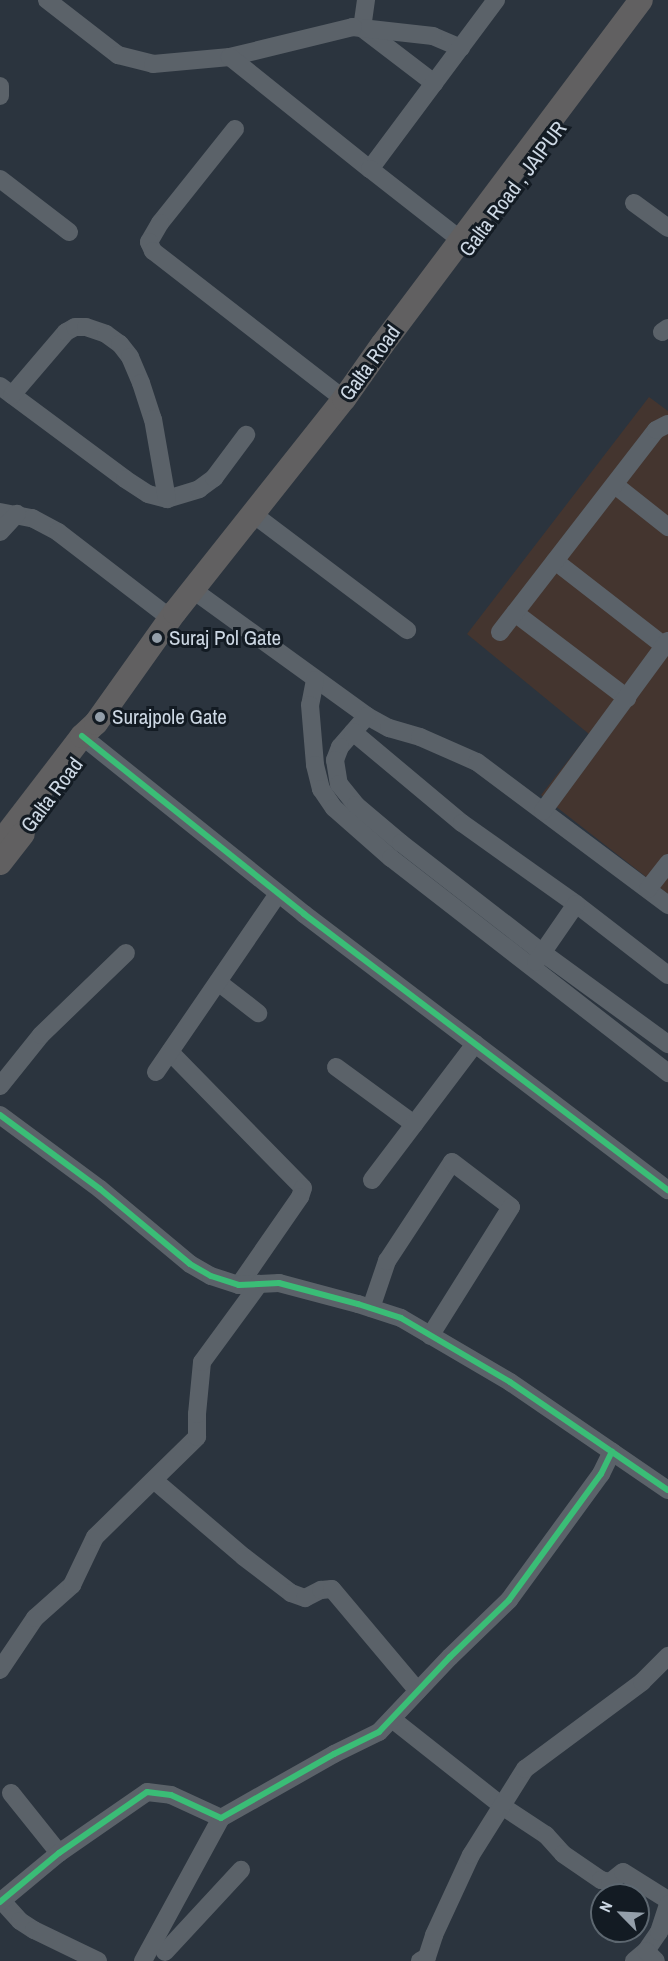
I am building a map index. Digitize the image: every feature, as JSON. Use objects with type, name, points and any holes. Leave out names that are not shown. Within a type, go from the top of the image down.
[{"type":"main road","name":"Galta Road","points":[[0,863],[170,618],[364,374],[382,345],[641,0]]},
{"type":"main road","name":"Galta Road , JAIPUR","points":[[364,374],[389,351],[658,0]]},
{"type":"main road","points":[[0,843],[90,735]]},
{"type":"street","points":[[47,0],[118,54],[153,64],[230,57],[352,27],[433,36],[461,48]]},
{"type":"street","points":[[362,28],[366,0]]},
{"type":"street","points":[[370,169],[496,0]]},
{"type":"street","points":[[362,28],[434,83]]},
{"type":"street","points":[[230,57],[461,240]]},
{"type":"street","points":[[0,86],[0,96]]},
{"type":"street","points":[[235,129],[160,223],[149,242],[153,250],[344,399]]},
{"type":"street","points":[[0,179],[69,232]]},
{"type":"street","points":[[634,203],[668,228]]},
{"type":"street","points":[[166,499],[153,419],[141,383],[130,357],[120,344],[106,334],[86,327],[66,332],[6,390],[125,479],[148,494],[166,499],[199,489],[214,478],[246,435]]},
{"type":"street","points":[[500,632],[656,430],[668,424]]},
{"type":"street","points":[[615,485],[668,527]]},
{"type":"street","points":[[0,532],[9,513],[32,518],[58,532],[170,618]]},
{"type":"street","points":[[253,514],[407,630]]},
{"type":"street","points":[[543,811],[666,643],[555,561]]},
{"type":"street","points":[[193,590],[367,716],[389,728],[420,737],[477,762],[668,905]]},
{"type":"street","points":[[515,613],[627,698]]},
{"type":"street","points":[[315,680],[310,705],[325,762],[335,772],[344,792],[396,851],[538,960],[667,1069]]},
{"type":"street","points":[[325,762],[367,716]]},
{"type":"street","points":[[353,732],[462,823],[576,904],[668,975]]},
{"type":"street","points":[[90,735],[278,894],[668,1190]]},
{"type":"street","points":[[648,890],[668,862]]},
{"type":"street","points":[[156,1072],[278,894]]},
{"type":"street","points":[[538,960],[576,904]]},
{"type":"street","points":[[0,1086],[41,1035],[126,953]]},
{"type":"street","points":[[538,960],[668,1044]]},
{"type":"street","points":[[218,982],[258,1013]]},
{"type":"street","points":[[372,1180],[475,1044]]},
{"type":"street","points":[[170,1052],[303,1188],[300,1197],[239,1285]]},
{"type":"street","points":[[336,1067],[414,1124]]},
{"type":"street","points":[[0,1115],[100,1189],[190,1264],[211,1276],[239,1285],[279,1283],[401,1318],[510,1382],[668,1490]]},
{"type":"street","points":[[371,1308],[387,1261],[452,1162],[511,1207],[430,1336]]},
{"type":"street","points":[[0,1670],[35,1618],[72,1585],[95,1537],[156,1480],[197,1437],[202,1362],[259,1284]]},
{"type":"street","points":[[165,1952],[221,1818],[293,1776],[379,1732],[509,1600],[602,1474],[612,1451]]},
{"type":"street","points":[[156,1480],[244,1557],[291,1593],[305,1598],[321,1590],[332,1589],[418,1691]]},
{"type":"street","points":[[427,1960],[434,1935],[471,1855],[525,1769],[642,1682],[668,1656]]},
{"type":"street","points":[[392,1719],[502,1806],[546,1835],[562,1854],[601,1880],[610,1882],[623,1872],[668,1902],[659,1932],[645,1958]]},
{"type":"street","points":[[98,1961],[34,1930],[7,1909],[1,1901],[59,1853],[147,1792],[171,1796],[221,1818]]},
{"type":"street","points":[[11,1793],[59,1853]]},
{"type":"street","points":[[143,1961],[165,1952],[241,1870]]},
{"type":"shaded area","points":[[649,397],[668,411],[668,894],[541,795],[589,734],[467,634]]},
{"type":"cycle path","points":[[82,736],[304,914],[668,1190]]},
{"type":"cycle path","points":[[0,1115],[100,1189],[190,1264],[211,1276],[239,1285],[279,1283],[401,1318],[510,1382],[668,1490]]},
{"type":"cycle path","points":[[0,1902],[59,1853],[147,1792],[171,1795],[221,1818],[334,1754],[379,1732],[450,1657],[509,1600],[601,1474],[612,1451]]},
{"type":"place","name":"Suraj Pol Gate","points":[[157,638]]},
{"type":"place","name":"Surajpole Gate","points":[[100,717]]}]
